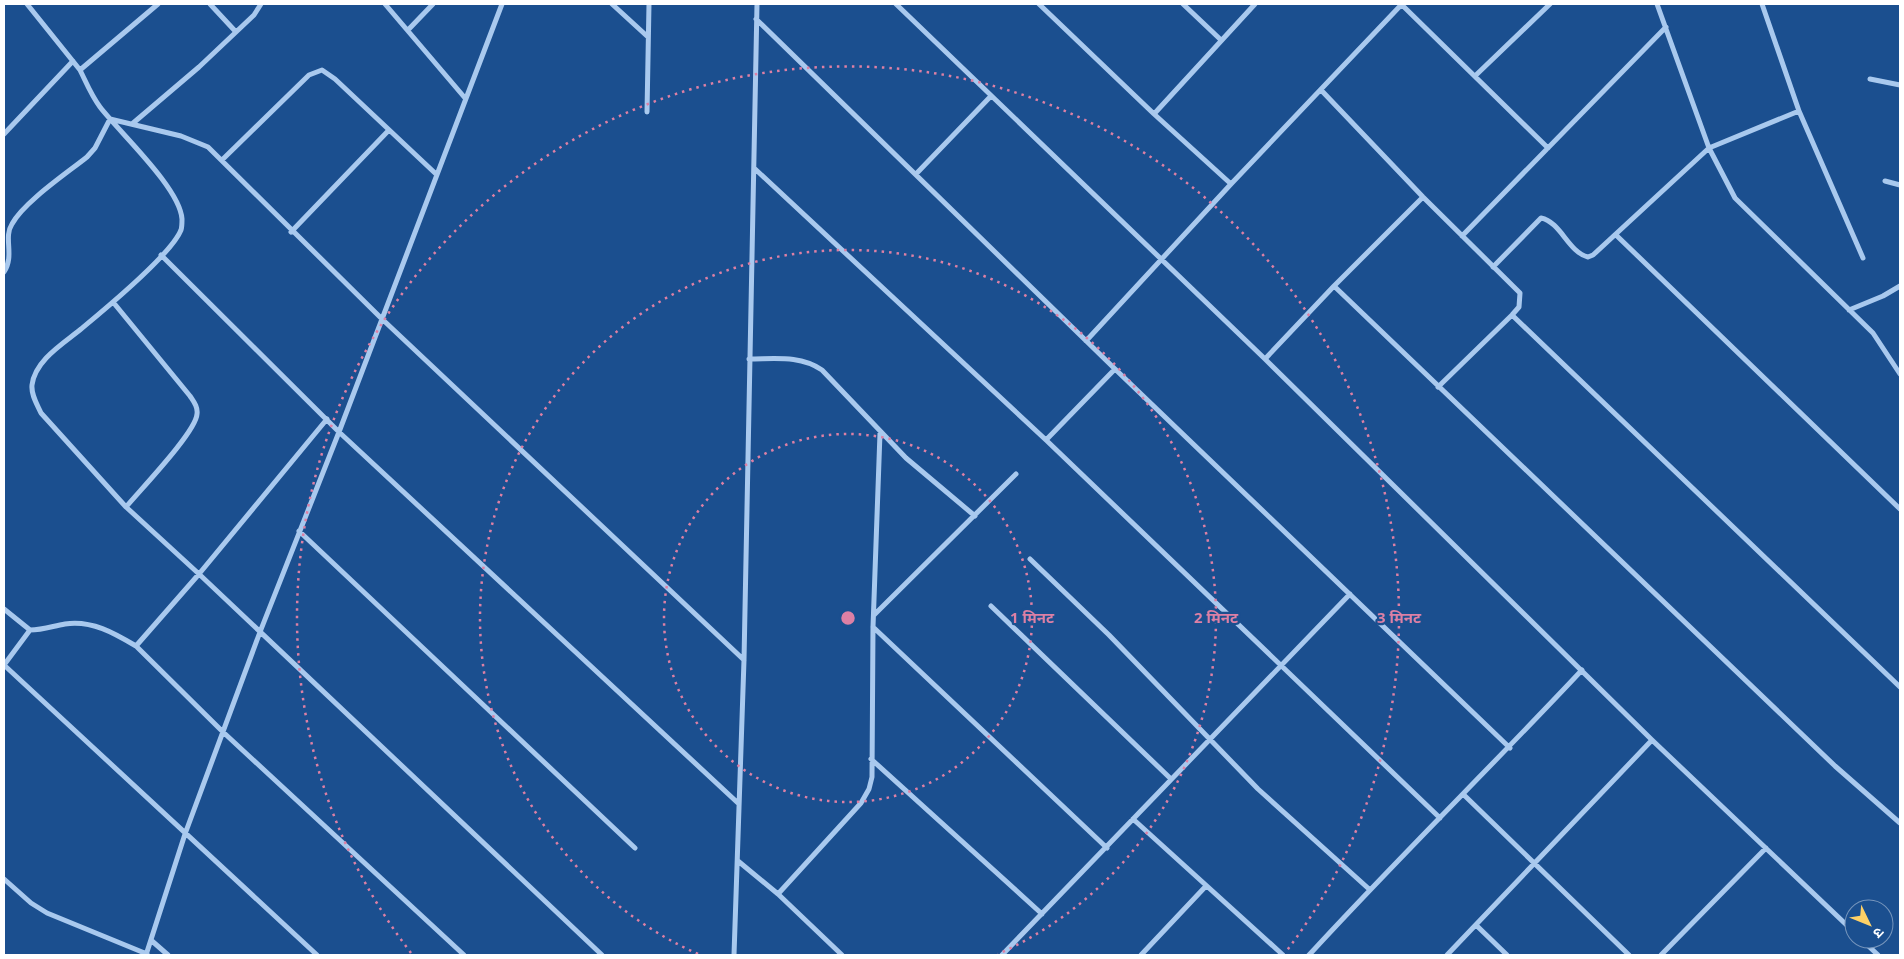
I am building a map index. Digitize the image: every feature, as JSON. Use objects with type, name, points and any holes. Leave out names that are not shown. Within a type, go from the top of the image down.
[{"type":"street","points":[[27,4],[80,70],[91,92],[110,119],[167,186],[178,203],[182,217],[182,229],[161,255],[113,302],[50,355],[37,370],[32,385],[33,398],[42,413],[126,506],[602,955]]},
{"type":"street","points":[[80,70],[158,4]]},
{"type":"street","points":[[210,4],[236,32]]},
{"type":"street","points":[[132,124],[236,32],[254,15],[261,4]]},
{"type":"street","points":[[386,4],[465,98]]},
{"type":"street","points":[[408,30],[433,4]]},
{"type":"street","points":[[4,879],[31,903],[47,913],[147,954],[185,834],[260,632],[339,432],[502,4]]},
{"type":"street","points":[[612,4],[648,37]]},
{"type":"street","points":[[647,112],[649,4]]},
{"type":"street","points":[[734,955],[744,660],[757,4]]},
{"type":"street","points":[[896,4],[1162,261],[1266,358],[1652,740],[1844,922]]},
{"type":"street","points":[[1039,4],[1154,114],[1231,184]]},
{"type":"street","points":[[1183,4],[1221,40]]},
{"type":"street","points":[[1154,114],[1255,4]]},
{"type":"street","points":[[1086,340],[1401,4],[1548,148]]},
{"type":"street","points":[[1475,76],[1550,4]]},
{"type":"street","points":[[1658,4],[1709,148],[1735,198],[1873,333],[1900,374]]},
{"type":"street","points":[[1762,4],[1798,111],[1864,258]]},
{"type":"street","points":[[756,19],[1115,369],[1510,748]]},
{"type":"street","points":[[1462,236],[1666,27]]},
{"type":"street","points":[[4,134],[73,61]]},
{"type":"street","points":[[222,160],[316,71],[329,74],[436,174]]},
{"type":"street","points":[[1870,79],[1900,85]]},
{"type":"street","points":[[1321,90],[1462,236],[1520,293],[1519,307],[1438,387]]},
{"type":"street","points":[[916,174],[991,96]]},
{"type":"street","points":[[1493,266],[1541,218],[1550,222],[1584,256],[1593,255],[1709,148],[1798,111]]},
{"type":"street","points":[[110,119],[195,140],[222,160],[291,232],[744,660]]},
{"type":"street","points":[[4,272],[10,258],[9,231],[12,224],[27,206],[87,157],[95,148],[110,119]]},
{"type":"street","points":[[291,232],[390,130]]},
{"type":"street","points":[[754,168],[1046,440],[1280,667],[1440,818]]},
{"type":"street","points":[[1885,181],[1900,184]]},
{"type":"street","points":[[1266,358],[1423,196]]},
{"type":"street","points":[[1616,235],[1900,509]]},
{"type":"street","points":[[161,255],[339,432],[739,804]]},
{"type":"street","points":[[1334,286],[1835,766],[1900,823]]},
{"type":"street","points":[[1849,310],[1883,296],[1900,286]]},
{"type":"street","points":[[113,302],[190,396],[196,405],[197,415],[187,435],[126,506]]},
{"type":"street","points":[[1512,315],[1900,687]]},
{"type":"street","points":[[749,359],[794,358],[810,362],[822,370],[880,433],[906,458],[975,516]]},
{"type":"street","points":[[1046,440],[1115,369]]},
{"type":"street","points":[[136,646],[199,574],[327,419]]},
{"type":"street","points":[[778,894],[861,804],[869,789],[872,777],[874,615],[880,433]]},
{"type":"street","points":[[874,615],[1016,474]]},
{"type":"street","points":[[299,531],[635,848]]},
{"type":"street","points":[[1030,559],[1210,738],[1258,789],[1369,890]]},
{"type":"street","points":[[1002,955],[1350,594]]},
{"type":"street","points":[[990,606],[1171,779]]},
{"type":"street","points":[[4,609],[30,630]]},
{"type":"street","points":[[317,955],[4,665],[30,630],[66,624],[84,624],[115,633],[136,646],[223,732],[464,955]]},
{"type":"street","points":[[874,627],[1107,848]]},
{"type":"street","points":[[1309,955],[1369,890],[1510,748],[1582,670]]},
{"type":"street","points":[[1447,955],[1652,740]]},
{"type":"street","points":[[871,759],[1042,914]]},
{"type":"street","points":[[1464,794],[1534,865],[1629,955]]},
{"type":"street","points":[[1133,819],[1283,955]]},
{"type":"street","points":[[1661,955],[1766,848]]},
{"type":"street","points":[[738,861],[778,894],[842,955]]},
{"type":"street","points":[[1141,955],[1206,886]]},
{"type":"street","points":[[1476,925],[1507,955]]},
{"type":"street","points":[[152,941],[168,955]]}]
